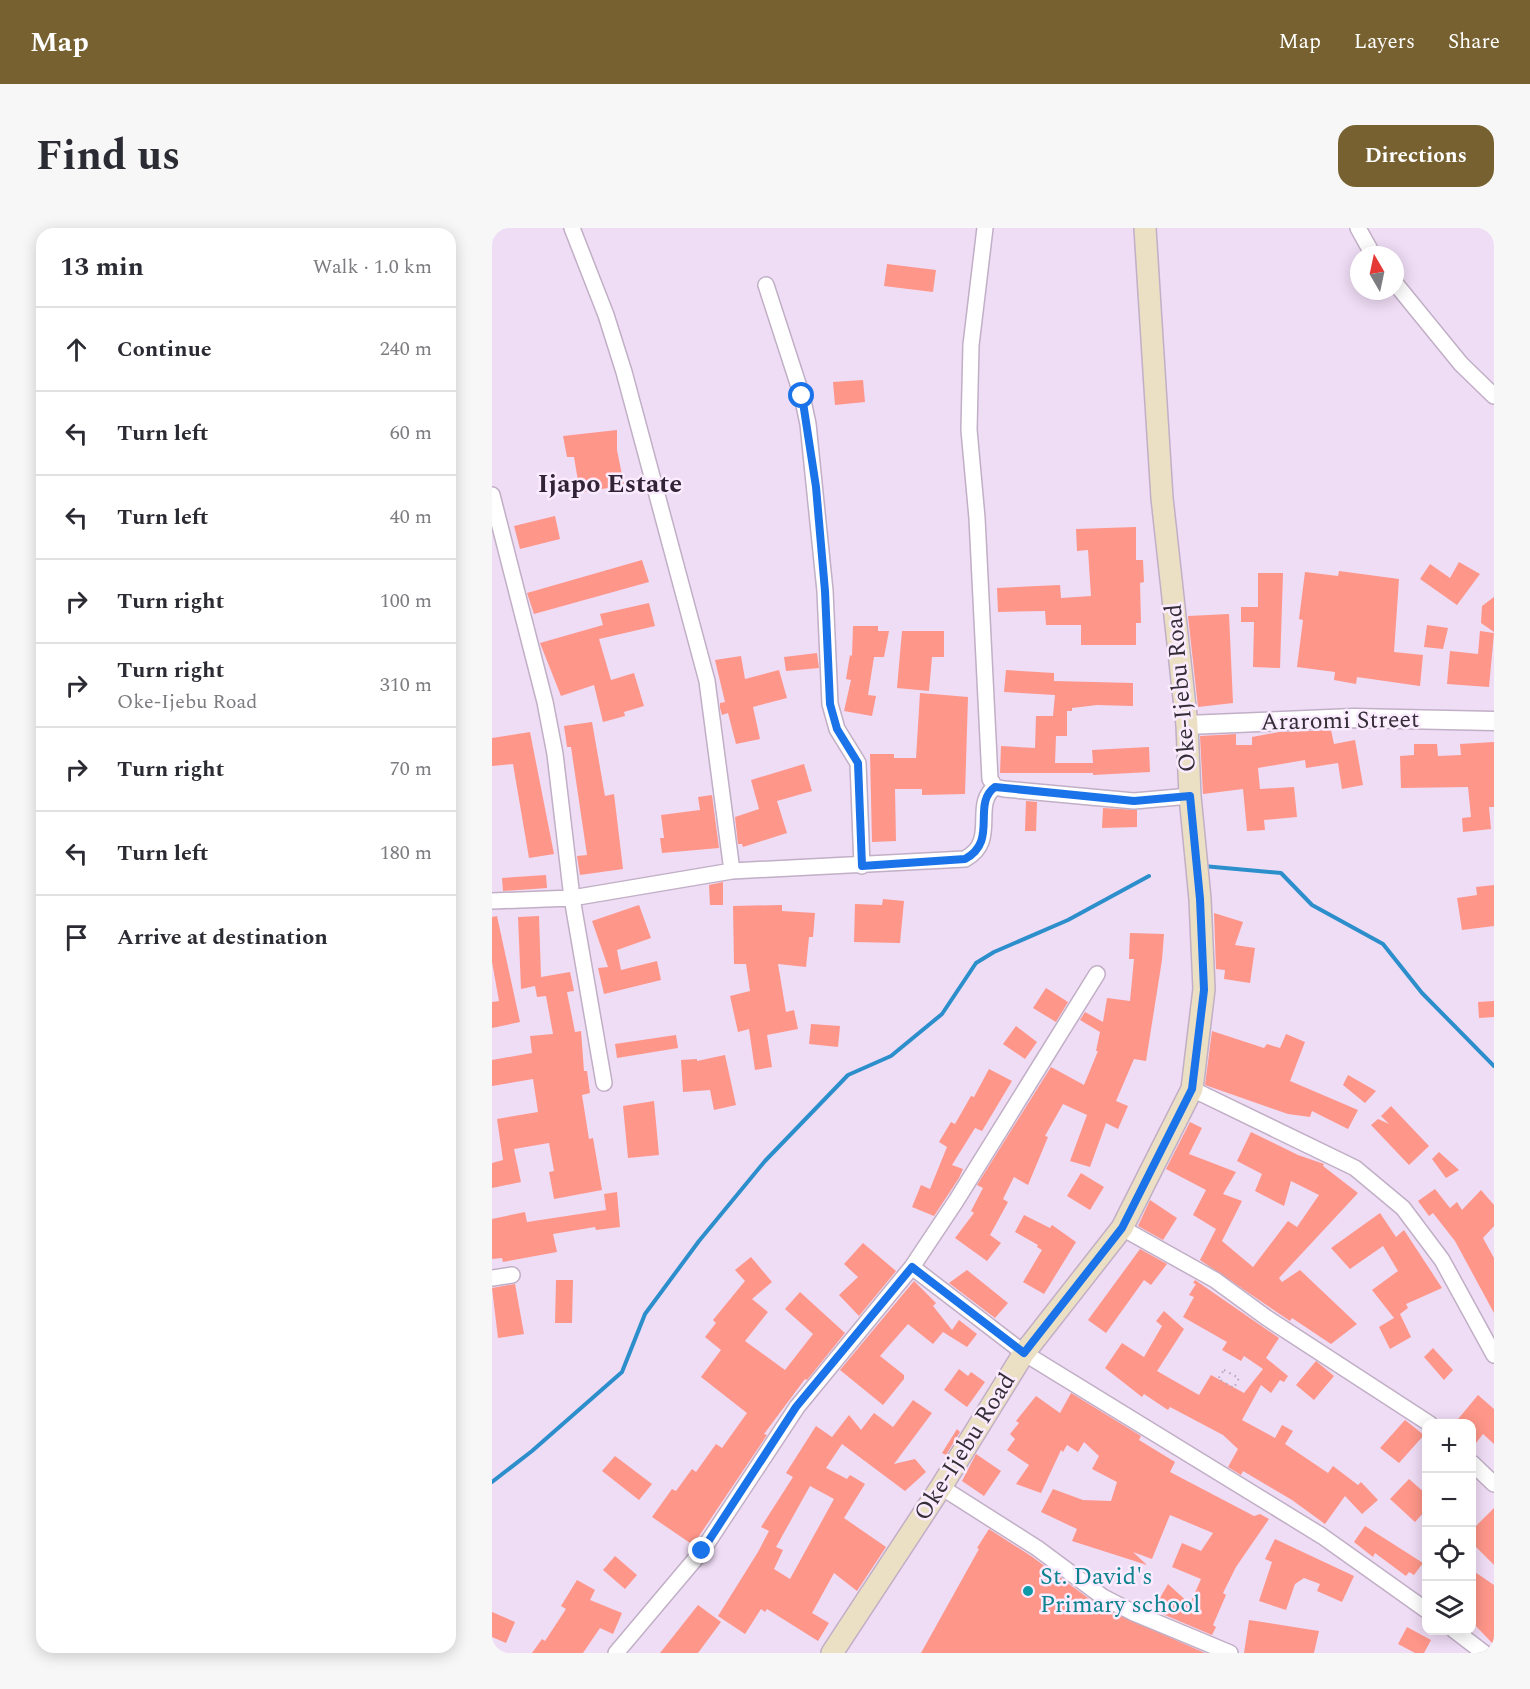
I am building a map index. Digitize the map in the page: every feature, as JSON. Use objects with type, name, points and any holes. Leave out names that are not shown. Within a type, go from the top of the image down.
[{"type":"main road","name":"Oke-Ijebu Road","points":[[832,1653],[941,1488],[1024,1353],[1122,1228],[1192,1089],[1204,990],[1200,899],[1190,796],[1187,725],[1162,498],[1145,228]]},
{"type":"street","points":[[572,228],[606,315],[624,372],[707,681],[732,871]]},
{"type":"street","points":[[985,228],[972,345],[969,430],[977,518],[990,780],[995,787]]},
{"type":"street","points":[[1358,228],[1368,246]]},
{"type":"street","points":[[766,285],[802,396],[808,424],[825,591],[830,704],[837,729],[858,763],[862,866]]},
{"type":"street","points":[[1404,295],[1461,364],[1494,396]]},
{"type":"street","points":[[492,495],[545,702],[555,754],[572,898],[604,1083]]},
{"type":"street","name":"Araromi Street","points":[[1187,725],[1353,718],[1494,721]]},
{"type":"street","points":[[492,901],[572,898],[732,871],[965,859],[972,855],[984,834],[984,807],[988,792],[995,787],[1134,801],[1190,796]]},
{"type":"street","points":[[616,1653],[702,1551],[796,1407],[912,1267],[957,1201],[1097,974]]},
{"type":"street","points":[[1192,1089],[1355,1168],[1403,1208],[1442,1260],[1494,1354]]},
{"type":"street","points":[[1122,1228],[1215,1280],[1267,1318],[1422,1419]]},
{"type":"street","points":[[912,1267],[1024,1353],[1322,1536],[1422,1607]]},
{"type":"street","points":[[492,1278],[512,1275]]},
{"type":"street","points":[[1476,1467],[1494,1484]]},
{"type":"street","points":[[941,1488],[1037,1548],[1103,1597],[1134,1613],[1230,1653]]},
{"type":"street","points":[[1461,1635],[1484,1653]]},
{"type":"path","points":[[1224,1370],[1239,1378],[1234,1388],[1218,1379],[1224,1370]]},
{"type":"building","points":[[887,264],[936,270],[933,292],[884,286]]},
{"type":"building","points":[[863,380],[865,402],[835,405],[833,382]]},
{"type":"building","points":[[617,430],[617,450],[624,485],[580,493],[574,457],[567,457],[563,436]]},
{"type":"building","points":[[555,516],[560,539],[520,549],[514,526]]},
{"type":"building","points":[[1136,527],[1136,560],[1143,560],[1144,582],[1140,583],[1141,623],[1136,623],[1136,645],[1081,645],[1081,625],[1046,625],[1045,611],[998,612],[997,588],[1060,585],[1061,598],[1091,596],[1088,550],[1077,551],[1076,529]]},
{"type":"building","points":[[642,560],[649,582],[534,614],[527,593]]},
{"type":"building","points":[[1459,562],[1480,574],[1457,605],[1420,579],[1430,564],[1450,578]]},
{"type":"building","points":[[1339,571],[1399,579],[1394,652],[1423,655],[1420,686],[1357,677],[1356,684],[1334,680],[1335,672],[1297,667],[1303,620],[1299,619],[1305,572],[1338,576]]},
{"type":"building","points":[[1258,573],[1283,573],[1280,668],[1253,667],[1254,622],[1241,622],[1241,607],[1258,607]]},
{"type":"building","points":[[1494,597],[1494,632],[1481,623],[1482,606]]},
{"type":"building","points":[[649,603],[655,626],[599,639],[611,680],[634,673],[644,706],[624,712],[625,716],[603,722],[594,685],[561,696],[540,643],[603,625],[600,614]]},
{"type":"building","points":[[1229,614],[1233,703],[1198,707],[1188,616]]},
{"type":"building","points":[[1427,625],[1448,628],[1443,649],[1424,647]]},
{"type":"building","points":[[853,626],[878,626],[878,631],[889,631],[884,657],[874,657],[868,695],[876,696],[872,716],[844,711],[851,680],[846,679],[850,655],[852,656]]},
{"type":"building","points":[[902,631],[944,631],[944,657],[932,657],[929,691],[897,688]]},
{"type":"building","points":[[1480,631],[1494,633],[1489,687],[1447,684],[1450,651],[1478,654]]},
{"type":"building","points":[[817,653],[819,668],[786,671],[784,657]]},
{"type":"building","points":[[741,656],[745,679],[779,670],[787,698],[753,707],[760,739],[736,744],[728,713],[722,715],[720,708],[720,703],[725,702],[715,660]]},
{"type":"building","points":[[1006,670],[1054,673],[1054,681],[1133,683],[1133,706],[1097,705],[1072,708],[1072,711],[1067,711],[1067,736],[1056,736],[1055,763],[1093,763],[1092,750],[1149,747],[1150,772],[1093,775],[1093,773],[1000,773],[1001,746],[1035,748],[1036,716],[1053,716],[1055,695],[1004,692]]},
{"type":"building","points":[[920,693],[968,697],[965,794],[922,795],[922,789],[895,789],[896,841],[872,842],[870,754],[894,754],[894,758],[916,758]]},
{"type":"building","points":[[592,722],[605,796],[614,794],[623,869],[580,875],[577,856],[587,855],[571,747],[567,747],[564,726]]},
{"type":"building","points":[[1331,730],[1334,744],[1355,740],[1363,785],[1342,789],[1338,763],[1306,768],[1305,760],[1258,768],[1260,789],[1294,787],[1297,817],[1264,820],[1265,830],[1247,831],[1243,789],[1203,794],[1200,736],[1236,734],[1236,745],[1252,745],[1252,737],[1279,732]]},
{"type":"building","points":[[530,732],[554,854],[529,858],[513,764],[492,766],[492,738]]},
{"type":"building","points":[[1494,742],[1494,807],[1489,807],[1491,829],[1463,832],[1462,818],[1471,817],[1468,787],[1401,788],[1400,756],[1414,755],[1414,744],[1437,744],[1438,756],[1461,755],[1460,744]]},
{"type":"building","points":[[804,764],[812,791],[777,801],[787,833],[743,847],[742,844],[738,844],[735,817],[759,809],[751,780]]},
{"type":"building","points":[[712,795],[719,848],[662,853],[660,838],[664,838],[661,815],[700,810],[698,797]]},
{"type":"building","points":[[1026,801],[1037,802],[1036,831],[1025,831]]},
{"type":"building","points":[[1103,808],[1137,810],[1137,827],[1102,828]]},
{"type":"building","points":[[546,875],[547,888],[503,891],[502,878]]},
{"type":"building","points":[[723,882],[723,905],[710,905],[709,885]]},
{"type":"building","points":[[1494,885],[1494,926],[1462,930],[1457,898],[1477,895],[1476,887]]},
{"type":"building","points":[[883,899],[904,901],[900,943],[854,942],[855,904],[882,905]]},
{"type":"building","points":[[639,905],[651,938],[617,950],[621,970],[657,961],[661,980],[604,994],[598,968],[608,967],[592,921]]},
{"type":"building","points":[[782,905],[782,911],[815,913],[813,937],[809,937],[806,967],[778,964],[786,1012],[794,1010],[798,1029],[767,1035],[772,1067],[755,1070],[749,1029],[738,1032],[730,996],[750,991],[746,964],[734,964],[733,906]]},
{"type":"building","points":[[1214,913],[1243,922],[1235,945],[1255,948],[1250,983],[1224,979],[1225,970],[1216,969]]},
{"type":"building","points":[[497,916],[520,1022],[492,1028],[492,1002],[499,1001],[492,962],[492,917]]},
{"type":"building","points":[[539,916],[541,977],[570,972],[574,991],[567,992],[575,1032],[581,1031],[584,1071],[587,1071],[590,1093],[582,1095],[589,1139],[593,1138],[602,1190],[554,1199],[549,1172],[554,1171],[549,1143],[514,1149],[521,1182],[492,1188],[492,1163],[503,1160],[497,1119],[538,1112],[533,1079],[492,1086],[492,1060],[532,1053],[530,1036],[553,1034],[546,996],[537,997],[535,986],[521,989],[518,917]]},
{"type":"building","points":[[1130,933],[1164,934],[1146,1061],[1134,1059],[1116,1101],[1128,1106],[1118,1129],[1106,1123],[1090,1167],[1070,1161],[1087,1115],[1063,1104],[1045,1136],[1048,1137],[1028,1185],[1014,1177],[1003,1199],[1008,1202],[990,1235],[1001,1243],[987,1261],[955,1238],[974,1213],[971,1211],[983,1188],[977,1185],[1051,1067],[1084,1085],[1098,1051],[1096,1051],[1100,1032],[1080,1020],[1085,1012],[1103,1022],[1107,998],[1130,1001],[1134,959],[1129,959]]},
{"type":"building","points":[[1046,988],[1068,1002],[1056,1022],[1033,1008]]},
{"type":"building","points":[[1494,1001],[1494,1017],[1479,1018],[1478,1002]]},
{"type":"building","points":[[811,1024],[840,1026],[838,1047],[809,1044]]},
{"type":"building","points":[[1016,1026],[1037,1042],[1025,1059],[1003,1044]]},
{"type":"building","points":[[1212,1031],[1264,1048],[1267,1044],[1280,1048],[1286,1034],[1305,1042],[1290,1081],[1358,1110],[1348,1129],[1312,1111],[1310,1117],[1288,1114],[1205,1085]]},
{"type":"building","points":[[676,1035],[678,1048],[617,1058],[615,1044]]},
{"type":"building","points":[[725,1055],[736,1105],[714,1110],[710,1090],[683,1092],[681,1060],[697,1059],[697,1061]]},
{"type":"building","points":[[989,1069],[1012,1081],[982,1131],[975,1128],[952,1165],[963,1169],[959,1178],[934,1216],[912,1207],[921,1185],[930,1189],[947,1147],[939,1142],[951,1122],[955,1124],[971,1096],[974,1097]]},
{"type":"building","points":[[1348,1075],[1376,1091],[1365,1103],[1343,1085]]},
{"type":"building","points":[[654,1101],[659,1155],[628,1158],[623,1106]]},
{"type":"building","points":[[1391,1106],[1429,1146],[1409,1165],[1371,1125],[1378,1119],[1389,1124],[1381,1116]]},
{"type":"building","points":[[1190,1122],[1202,1128],[1189,1154],[1236,1172],[1223,1194],[1242,1201],[1222,1241],[1253,1267],[1288,1221],[1297,1227],[1319,1195],[1291,1181],[1284,1206],[1255,1191],[1262,1174],[1237,1161],[1251,1132],[1298,1155],[1324,1164],[1323,1166],[1358,1193],[1279,1278],[1282,1282],[1300,1270],[1357,1324],[1331,1344],[1292,1318],[1290,1321],[1200,1260],[1216,1229],[1193,1215],[1206,1190],[1166,1169]]},
{"type":"building","points":[[1439,1152],[1459,1170],[1446,1178],[1432,1159]]},
{"type":"building","points":[[1081,1173],[1104,1187],[1090,1210],[1067,1196]]},
{"type":"building","points":[[1435,1189],[1450,1208],[1457,1202],[1462,1210],[1481,1190],[1494,1205],[1494,1226],[1483,1238],[1494,1258],[1494,1313],[1455,1241],[1433,1213],[1429,1216],[1418,1201]]},
{"type":"building","points":[[617,1192],[620,1227],[596,1230],[595,1227],[553,1234],[557,1252],[503,1262],[502,1258],[492,1259],[492,1219],[525,1212],[527,1222],[606,1210],[604,1194]]},
{"type":"building","points":[[1150,1200],[1177,1218],[1163,1240],[1138,1226]]},
{"type":"building","points":[[1380,1213],[1396,1237],[1404,1230],[1442,1288],[1406,1304],[1408,1308],[1400,1314],[1411,1337],[1390,1349],[1379,1327],[1394,1318],[1372,1290],[1398,1271],[1383,1246],[1350,1269],[1331,1248]]},
{"type":"building","points":[[1024,1215],[1050,1228],[1052,1225],[1076,1242],[1044,1294],[1023,1282],[1042,1250],[1037,1247],[1038,1245],[1015,1232]]},
{"type":"building","points":[[863,1243],[896,1271],[859,1316],[839,1295],[858,1277],[844,1264]]},
{"type":"building","points":[[1140,1249],[1167,1264],[1151,1285],[1144,1280],[1106,1333],[1088,1320]]},
{"type":"building","points":[[751,1257],[772,1282],[752,1299],[768,1312],[745,1341],[785,1370],[813,1334],[785,1309],[800,1292],[845,1333],[807,1380],[805,1379],[764,1434],[767,1435],[693,1545],[652,1517],[672,1489],[676,1491],[692,1469],[696,1472],[716,1444],[722,1448],[747,1413],[701,1377],[721,1350],[705,1337],[716,1323],[713,1320],[745,1281],[735,1270]]},
{"type":"building","points":[[967,1270],[1008,1303],[995,1318],[949,1283]]},
{"type":"building","points":[[556,1280],[573,1280],[572,1323],[555,1323]]},
{"type":"building","points":[[1195,1280],[1279,1338],[1266,1358],[1288,1376],[1284,1382],[1280,1380],[1271,1393],[1261,1385],[1242,1420],[1275,1438],[1282,1425],[1293,1431],[1285,1444],[1328,1473],[1333,1466],[1358,1485],[1361,1482],[1378,1500],[1362,1514],[1345,1496],[1325,1524],[1292,1500],[1243,1471],[1241,1475],[1228,1467],[1238,1449],[1223,1435],[1170,1407],[1168,1410],[1144,1394],[1142,1397],[1105,1368],[1122,1343],[1144,1357],[1162,1326],[1156,1321],[1164,1311],[1184,1329],[1157,1371],[1199,1395],[1211,1375],[1244,1393],[1263,1369],[1244,1356],[1241,1361],[1222,1350],[1227,1342],[1183,1317],[1194,1297],[1189,1295],[1196,1284],[1193,1283]]},
{"type":"building","points":[[914,1281],[936,1303],[933,1306],[952,1330],[959,1320],[977,1334],[967,1347],[943,1332],[933,1344],[908,1324],[880,1356],[904,1375],[904,1379],[883,1405],[840,1370]]},
{"type":"building","points":[[515,1284],[524,1334],[498,1338],[492,1288]]},
{"type":"building","points":[[1433,1348],[1453,1370],[1444,1380],[1424,1357]]},
{"type":"building","points":[[1316,1361],[1334,1376],[1314,1400],[1296,1385]]},
{"type":"building","points":[[959,1369],[968,1376],[971,1372],[985,1382],[967,1407],[944,1390]]},
{"type":"building","points":[[1071,1393],[1141,1436],[1139,1440],[1175,1462],[1170,1472],[1254,1516],[1260,1514],[1269,1519],[1236,1567],[1223,1593],[1226,1595],[1213,1625],[1216,1627],[1212,1635],[1153,1610],[1168,1584],[1190,1604],[1201,1579],[1172,1567],[1182,1543],[1201,1551],[1213,1533],[1170,1515],[1152,1559],[1133,1552],[1147,1565],[1072,1541],[1077,1529],[1041,1512],[1053,1489],[1083,1500],[1111,1501],[1117,1482],[1092,1469],[1099,1456],[1084,1442],[1078,1452],[1067,1445],[1063,1452],[1061,1450],[1041,1493],[1016,1484],[1029,1465],[1007,1450],[1015,1439],[1010,1434],[1019,1423],[1016,1421],[1036,1396],[1060,1413]]},
{"type":"building","points":[[1478,1395],[1494,1409],[1494,1444],[1483,1434],[1476,1443],[1476,1419],[1458,1419]]},
{"type":"building","points":[[913,1400],[932,1413],[894,1464],[915,1459],[926,1472],[905,1491],[842,1444],[826,1468],[847,1479],[850,1475],[865,1484],[844,1518],[886,1547],[857,1591],[834,1573],[812,1613],[829,1623],[818,1641],[767,1609],[765,1612],[761,1609],[745,1634],[718,1616],[769,1531],[761,1527],[793,1477],[786,1473],[816,1426],[832,1437],[849,1415],[861,1430],[874,1413],[893,1427]],"holes":[[[810,1486],[834,1499],[790,1579],[774,1569],[783,1550],[776,1547]]]},
{"type":"building","points":[[1405,1420],[1422,1433],[1422,1437],[1399,1463],[1380,1448]]},
{"type":"building","points":[[957,1429],[960,1432],[946,1455],[942,1453]]},
{"type":"building","points":[[976,1454],[1001,1471],[984,1496],[962,1481]]},
{"type":"building","points":[[615,1456],[652,1484],[639,1500],[602,1471]]},
{"type":"building","points":[[1409,1479],[1422,1490],[1422,1514],[1415,1522],[1390,1499]]},
{"type":"building","points":[[1494,1508],[1494,1565],[1476,1547],[1476,1526]]},
{"type":"building","points":[[1365,1526],[1422,1564],[1414,1575],[1409,1572],[1406,1576],[1375,1553],[1373,1557],[1354,1542]]},
{"type":"building","name":"St. David's Primary school","points":[[989,1529],[1031,1556],[1099,1606],[1205,1653],[921,1653]]},
{"type":"building","points":[[1275,1539],[1354,1576],[1342,1602],[1317,1591],[1320,1584],[1304,1578],[1295,1584],[1286,1610],[1259,1601],[1272,1562],[1265,1559]]},
{"type":"building","points":[[615,1556],[637,1575],[625,1589],[603,1570]]},
{"type":"building","points":[[1476,1573],[1494,1585],[1494,1645],[1476,1626]]},
{"type":"building","points":[[577,1580],[595,1590],[590,1600],[622,1613],[613,1634],[600,1628],[583,1653],[532,1653],[542,1639],[545,1641],[566,1609],[561,1606]]},
{"type":"building","points":[[698,1605],[721,1622],[698,1653],[660,1653]]},
{"type":"building","points":[[492,1612],[515,1622],[506,1643],[492,1637]]},
{"type":"building","points":[[1249,1620],[1319,1631],[1314,1653],[1244,1653]]},
{"type":"building","points":[[1407,1627],[1431,1640],[1424,1653],[1415,1653],[1398,1644]]},
{"type":"waterway","points":[[1203,866],[1281,873],[1312,905],[1383,944],[1422,993],[1494,1066]]},
{"type":"waterway","points":[[492,1482],[532,1451],[622,1372],[645,1314],[699,1241],[765,1161],[848,1075],[891,1056],[942,1014],[976,963],[994,952],[1068,920],[1149,876]]},
{"type":"place","name":"St. David's Primary school","points":[[1028,1591]]},
{"type":"district","name":"Ijapo Estate","points":[[610,484]]},
{"type":"route","points":[[702,1551],[796,1407],[892,1294],[912,1267],[1024,1353],[1122,1228],[1192,1089],[1204,990],[1200,899],[1190,796],[1134,801],[995,787],[988,792],[984,807],[984,834],[979,848],[972,855],[965,859],[862,866],[858,763],[837,729],[830,704],[825,591],[816,487],[802,396]]}]
